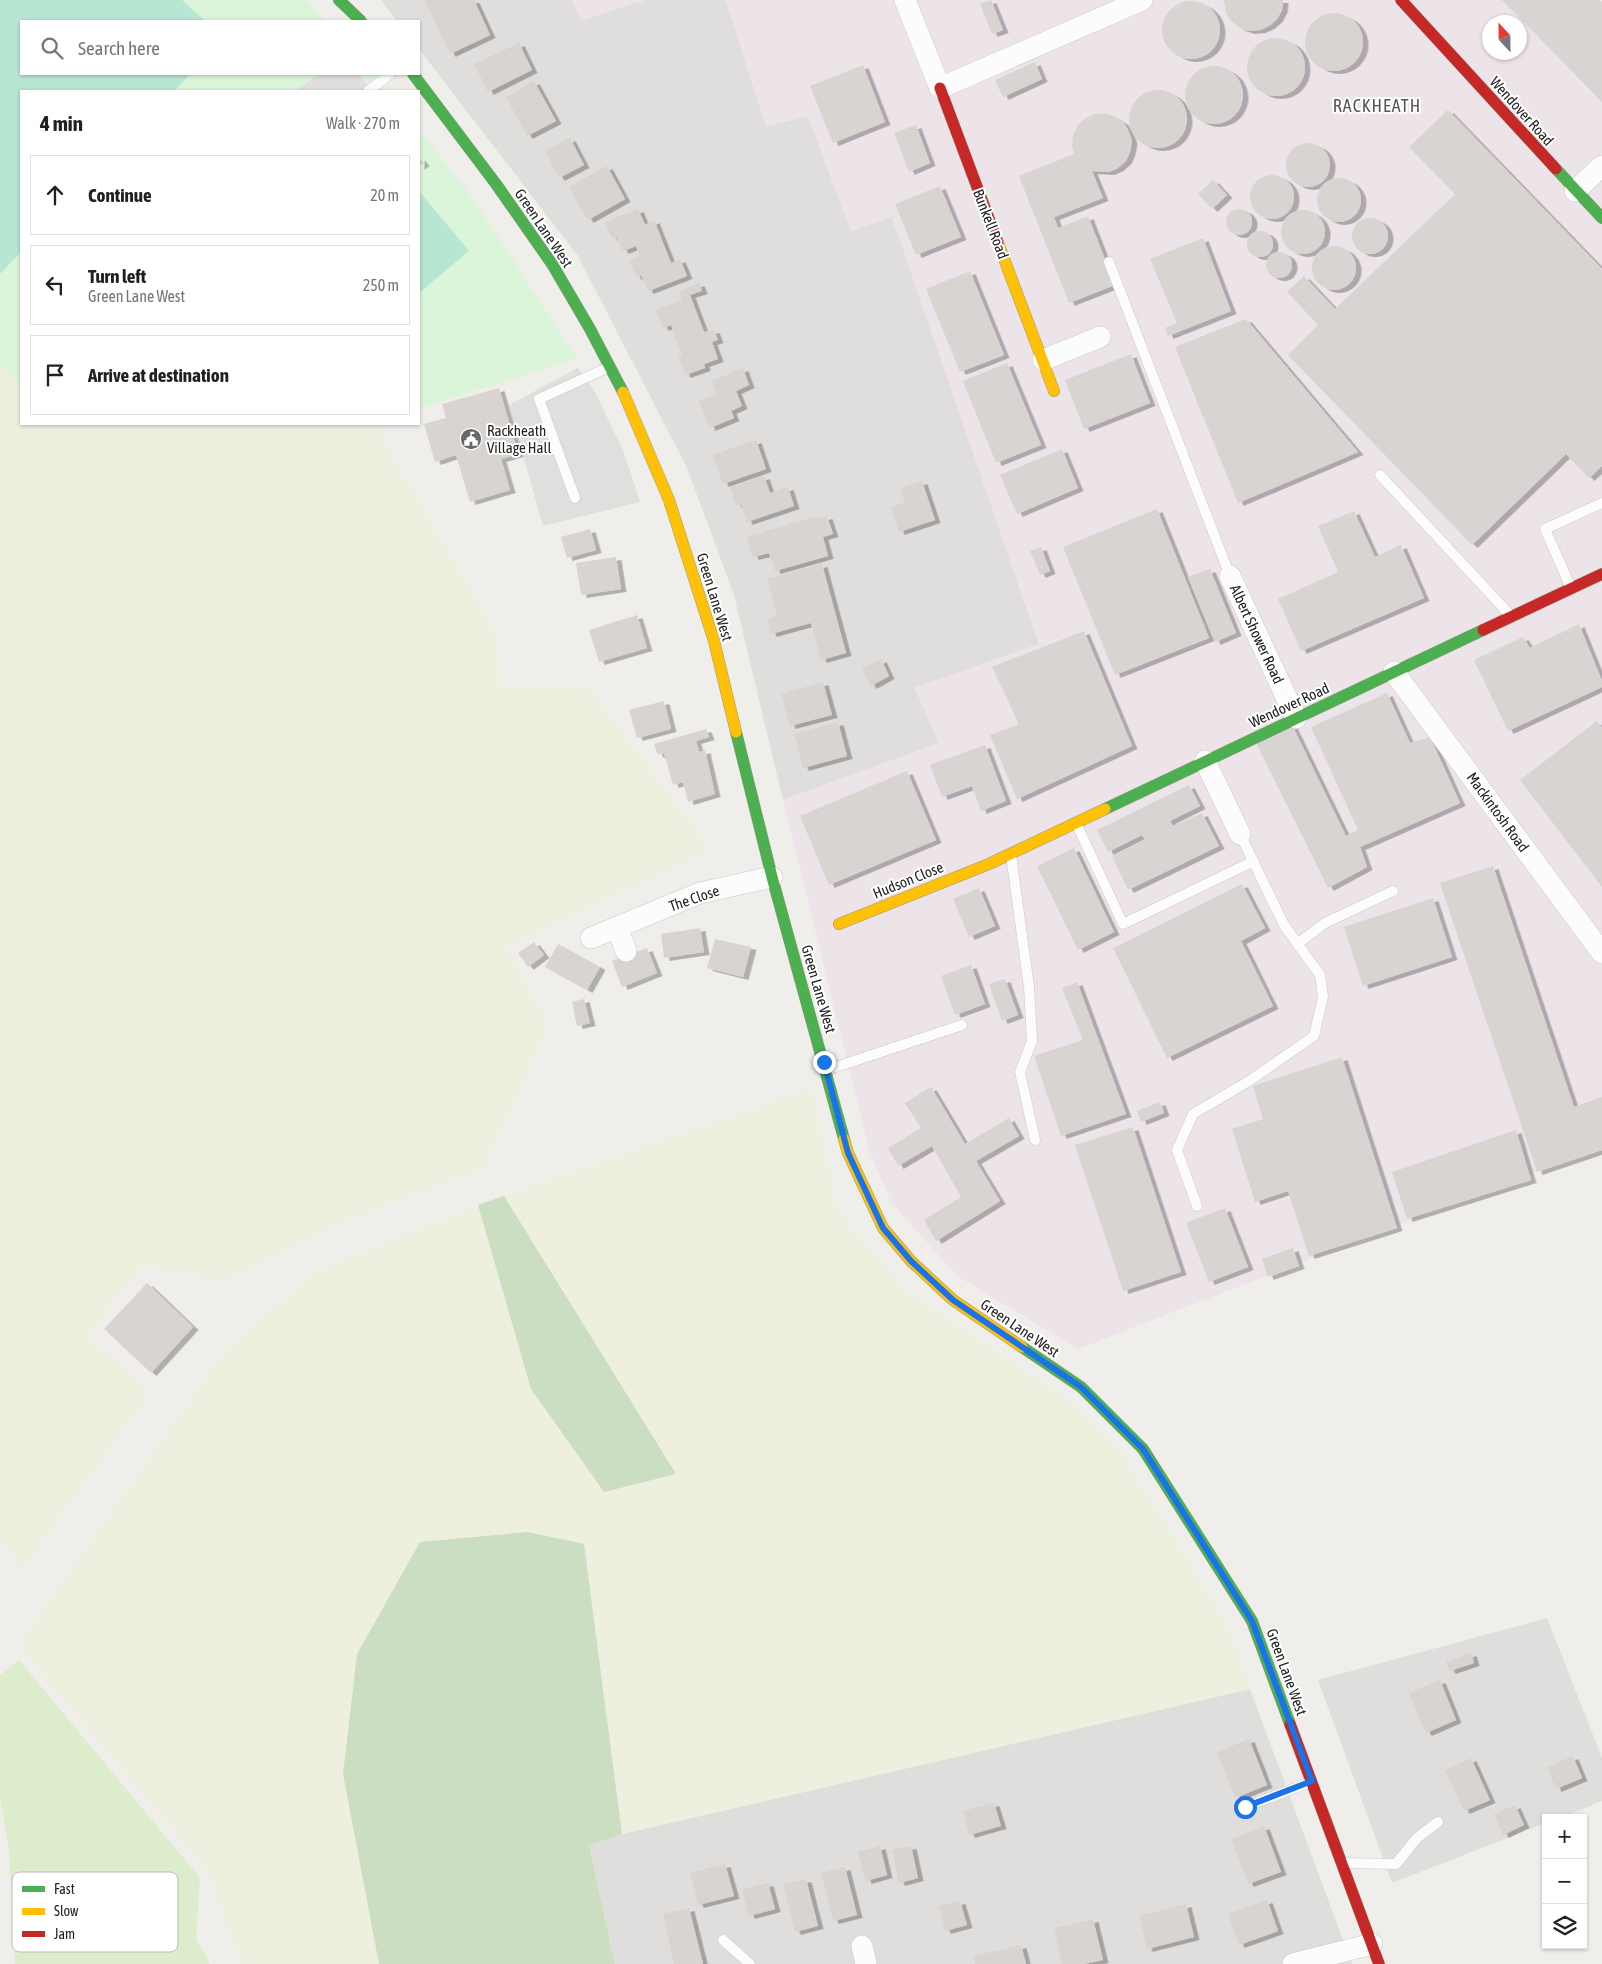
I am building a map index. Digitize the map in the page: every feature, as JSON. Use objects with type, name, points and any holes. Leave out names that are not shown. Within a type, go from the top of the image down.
[{"type":"street","points":[[339,0],[360,20]]},
{"type":"street","name":"Bunkell Road","points":[[905,0],[1054,391]]},
{"type":"street","points":[[940,88],[1142,0]]},
{"type":"street","name":"Wendover Road","points":[[1401,0],[1602,218]]},
{"type":"street","name":"Green Lane West","points":[[414,75],[496,184],[552,264],[590,329],[628,402],[669,500],[714,641],[772,877],[827,1070],[848,1153],[883,1228],[911,1261],[953,1300],[1081,1387],[1143,1449],[1252,1621],[1379,1964]]},
{"type":"street","points":[[1576,191],[1602,166]]},
{"type":"street","points":[[1043,360],[1100,338]]},
{"type":"street","name":"Wendover Road","points":[[989,864],[1602,574]]},
{"type":"street","name":"Albert Shower Road","points":[[1230,576],[1296,718]]},
{"type":"street","name":"Mackintosh Road","points":[[1394,672],[1602,953]]},
{"type":"street","points":[[1205,761],[1240,834]]},
{"type":"street","name":"Hudson Close","points":[[839,924],[989,864]]},
{"type":"street","name":"The Close","points":[[591,938],[700,893],[772,877]]},
{"type":"street","points":[[617,927],[626,951]]},
{"type":"street","points":[[1293,1964],[1372,1944]]},
{"type":"lane","points":[[369,90],[389,75]]},
{"type":"lane","points":[[1109,262],[1230,576]]},
{"type":"lane","points":[[575,498],[540,399],[609,366]]},
{"type":"lane","points":[[1380,475],[1511,617]]},
{"type":"lane","points":[[1571,588],[1545,529],[1602,503]]},
{"type":"lane","points":[[1076,823],[1123,924],[1254,862]]},
{"type":"lane","points":[[1197,1206],[1176,1150],[1193,1114],[1249,1080],[1314,1036],[1323,997],[1320,975],[1284,925],[1240,834]]},
{"type":"lane","points":[[1011,854],[1029,987],[1032,1041],[1020,1072],[1035,1140]]},
{"type":"lane","points":[[1298,944],[1325,923],[1393,891]]},
{"type":"lane","points":[[827,1070],[962,1025]]},
{"type":"lane","points":[[1245,1807],[1312,1781]]},
{"type":"lane","points":[[1342,1863],[1396,1864],[1417,1838],[1438,1822]]},
{"type":"lane","points":[[723,1940],[750,1964]]},
{"type":"shaded area","points":[[381,0],[572,0],[582,20],[645,0],[726,0],[766,126],[808,116],[851,231],[892,217],[1039,644],[915,688],[939,743],[783,800],[734,595],[687,468],[578,256],[420,50],[420,20],[396,20]]},
{"type":"shaded area","points":[[572,0],[645,0],[582,20]]},
{"type":"shaded area","points":[[726,0],[1602,0],[1602,1146],[1078,1349],[957,1276],[891,1202],[869,1150],[783,800],[939,743],[915,688],[1039,644],[892,217],[851,231],[808,116],[766,126]]},
{"type":"shaded area","points":[[318,75],[359,75],[372,90],[296,90]]},
{"type":"shaded area","points":[[578,368],[596,394],[624,453],[640,502],[543,526],[509,405]]},
{"type":"shaded area","points":[[1547,1618],[1602,1758],[1602,1801],[1570,1814],[1542,1814],[1542,1825],[1392,1883],[1318,1680]]},
{"type":"shaded area","points":[[1250,1689],[1352,1964],[615,1964],[589,1844],[622,1834]]},
{"type":"green space","points":[[0,0],[306,0],[325,20],[20,20],[20,75],[373,75],[385,90],[20,90],[20,382],[0,365]]},
{"type":"green space","points":[[0,0],[182,0],[204,20],[20,20],[20,75],[189,75],[175,90],[20,90],[20,253],[0,274]]},
{"type":"green space","points":[[420,132],[470,194],[577,358],[420,409]]},
{"type":"green space","points":[[420,192],[469,251],[420,292]]},
{"type":"green space","points":[[0,365],[20,382],[20,425],[375,425],[497,636],[500,688],[586,684],[711,850],[506,946],[548,1026],[484,1167],[338,1224],[221,1280],[142,1265],[87,1336],[150,1392],[22,1570],[0,1537]]},
{"type":"green space","points":[[811,1088],[837,1210],[905,1290],[1058,1393],[1120,1452],[1226,1622],[1250,1689],[622,1834],[584,1544],[343,1774],[379,1964],[241,1964],[209,1873],[18,1645],[224,1352],[315,1272],[478,1205],[531,1389],[604,1492],[675,1474],[504,1196]]},
{"type":"green space","points":[[504,1196],[676,1474],[604,1492],[531,1389],[478,1205]]},
{"type":"green space","points":[[528,1532],[584,1544],[622,1834],[589,1845],[615,1964],[379,1964],[343,1774],[357,1654],[420,1542]]},
{"type":"green space","points":[[19,1660],[200,1878],[196,1939],[210,1964],[15,1964],[14,1952],[178,1952],[178,1872],[12,1872],[12,1908],[9,1852],[0,1797],[0,1675]]},
{"type":"building","points":[[425,0],[474,0],[490,35],[450,54]]},
{"type":"building","points":[[991,0],[1003,30],[992,34],[980,4]]},
{"type":"building","points":[[1224,0],[1283,0],[1282,10],[1277,19],[1269,26],[1260,30],[1249,31],[1240,28],[1231,21],[1226,13]]},
{"type":"building","points":[[1502,0],[1600,0],[1602,2],[1602,102],[1527,26],[1527,15],[1517,15]]},
{"type":"building","points":[[1185,1],[1197,1],[1212,9],[1220,24],[1220,36],[1212,51],[1197,59],[1185,59],[1170,51],[1162,36],[1162,24],[1170,9]]},
{"type":"building","points":[[1328,13],[1340,13],[1355,21],[1363,36],[1363,48],[1355,63],[1340,71],[1328,71],[1313,63],[1305,48],[1305,36],[1313,21]]},
{"type":"building","points":[[1270,38],[1282,38],[1297,46],[1305,61],[1305,73],[1297,88],[1282,96],[1270,96],[1255,88],[1247,73],[1247,61],[1255,46]]},
{"type":"building","points":[[519,43],[532,70],[488,92],[474,64]]},
{"type":"building","points":[[1035,62],[1042,79],[1003,97],[995,80]]},
{"type":"building","points":[[863,65],[885,122],[833,143],[810,86]]},
{"type":"building","points":[[1208,66],[1220,66],[1235,74],[1243,89],[1243,101],[1235,116],[1220,124],[1208,124],[1193,116],[1185,101],[1185,89],[1193,74]]},
{"type":"building","points":[[534,81],[556,121],[527,136],[506,97]]},
{"type":"building","points":[[1152,90],[1164,90],[1179,98],[1187,113],[1187,125],[1179,140],[1164,148],[1152,148],[1137,140],[1129,125],[1129,113],[1137,98]]},
{"type":"building","points":[[1448,110],[1602,269],[1602,466],[1589,478],[1566,454],[1472,545],[1288,355],[1318,325],[1287,292],[1304,276],[1335,309],[1455,194],[1409,147]]},
{"type":"building","points":[[1105,113],[1124,123],[1129,132],[1132,141],[1126,161],[1118,168],[1109,172],[1092,171],[1103,198],[1054,217],[1058,228],[1088,216],[1115,285],[1069,303],[1019,176],[1074,154],[1072,145],[1073,135],[1078,125],[1086,118],[1095,114]]},
{"type":"building","points":[[916,125],[930,163],[909,172],[894,133]]},
{"type":"building","points":[[570,138],[584,165],[559,178],[545,151]]},
{"type":"building","points":[[1312,143],[1324,149],[1329,156],[1329,174],[1324,181],[1317,186],[1304,187],[1296,184],[1289,177],[1286,161],[1289,153],[1296,146]]},
{"type":"building","points":[[420,158],[424,163],[420,166]]},
{"type":"building","points":[[607,166],[625,199],[588,220],[569,187]]},
{"type":"building","points":[[1276,175],[1288,181],[1293,188],[1293,206],[1288,213],[1281,218],[1268,219],[1260,216],[1253,209],[1250,193],[1253,185],[1260,178]]},
{"type":"building","points":[[1343,178],[1355,184],[1360,191],[1360,209],[1355,216],[1348,221],[1335,222],[1327,219],[1320,212],[1317,196],[1320,188],[1327,181]]},
{"type":"building","points":[[1213,180],[1227,195],[1212,209],[1198,194]]},
{"type":"building","points":[[940,186],[961,237],[916,255],[895,204]]},
{"type":"building","points":[[638,209],[645,225],[654,220],[671,263],[680,259],[687,276],[648,291],[641,275],[636,277],[629,260],[640,256],[636,246],[623,251],[616,236],[612,238],[605,222]]},
{"type":"building","points":[[1239,209],[1248,213],[1252,222],[1248,231],[1239,235],[1230,231],[1226,222],[1230,213]]},
{"type":"building","points":[[1307,210],[1319,216],[1324,223],[1324,241],[1319,248],[1312,253],[1299,254],[1291,251],[1284,244],[1281,228],[1284,220],[1291,213]]},
{"type":"building","points":[[1370,218],[1383,223],[1388,236],[1383,249],[1370,254],[1357,249],[1352,236],[1357,223]]},
{"type":"building","points":[[1260,231],[1269,235],[1273,244],[1269,253],[1260,257],[1251,253],[1247,244],[1251,235]]},
{"type":"building","points":[[1203,238],[1231,311],[1168,336],[1165,328],[1177,323],[1150,259]]},
{"type":"building","points":[[1338,246],[1350,252],[1355,259],[1355,277],[1350,284],[1343,289],[1330,290],[1322,287],[1315,280],[1312,264],[1315,256],[1322,249]]},
{"type":"building","points":[[1279,252],[1288,256],[1292,265],[1288,274],[1279,278],[1270,274],[1266,265],[1270,256]]},
{"type":"building","points":[[970,271],[1004,355],[960,372],[926,289]]},
{"type":"building","points":[[699,283],[702,291],[690,295],[704,332],[714,330],[718,340],[712,342],[718,359],[704,364],[705,368],[685,375],[678,356],[682,355],[671,325],[663,328],[656,310],[682,300],[679,291]]},
{"type":"building","points":[[1246,319],[1358,452],[1238,503],[1175,347]]},
{"type":"building","points":[[1131,354],[1150,403],[1084,429],[1065,380]]},
{"type":"building","points":[[1007,363],[1041,445],[996,463],[963,381]]},
{"type":"building","points":[[743,368],[749,385],[736,391],[742,406],[731,411],[734,418],[710,428],[699,401],[717,394],[712,381]]},
{"type":"building","name":"Rackheath Village Hall","points":[[499,388],[518,454],[501,459],[510,490],[470,502],[456,455],[435,462],[424,424],[446,418],[442,404]]},
{"type":"building","points":[[756,440],[766,469],[723,484],[713,455]]},
{"type":"building","points":[[1062,449],[1078,488],[1017,514],[1000,475]]},
{"type":"building","points":[[764,476],[770,493],[788,487],[794,506],[747,522],[741,504],[736,505],[730,487]]},
{"type":"building","points":[[922,481],[935,520],[899,532],[891,507],[905,502],[901,488]]},
{"type":"building","points":[[1157,509],[1209,638],[1115,675],[1063,547]]},
{"type":"building","points":[[1354,511],[1375,557],[1401,545],[1424,598],[1301,651],[1278,599],[1338,572],[1318,526]]},
{"type":"building","points":[[827,516],[833,534],[823,537],[828,556],[775,571],[769,553],[753,557],[747,537],[814,517],[815,519]]},
{"type":"building","points":[[590,529],[596,550],[567,558],[561,537]]},
{"type":"building","points":[[1041,547],[1050,571],[1040,575],[1030,551]]},
{"type":"building","points":[[616,557],[621,589],[581,595],[576,563]]},
{"type":"building","points":[[822,564],[846,653],[821,660],[811,623],[771,634],[767,619],[777,616],[767,579]]},
{"type":"building","points":[[1210,569],[1236,633],[1215,642],[1188,577]]},
{"type":"building","points":[[637,615],[647,648],[599,662],[589,630]]},
{"type":"building","points":[[1579,624],[1602,681],[1602,687],[1508,731],[1474,660],[1523,637],[1530,648]]},
{"type":"building","points":[[1084,631],[1132,746],[1017,799],[990,735],[1019,724],[992,667]]},
{"type":"building","points":[[881,659],[889,676],[871,686],[862,669]]},
{"type":"building","points":[[823,682],[832,715],[790,726],[781,694]]},
{"type":"building","points":[[1387,693],[1410,743],[1430,737],[1460,803],[1360,847],[1367,867],[1328,888],[1256,743],[1292,725],[1346,836],[1358,830],[1311,727]]},
{"type":"building","points":[[664,701],[671,729],[637,738],[629,710]]},
{"type":"building","points":[[1597,721],[1602,728],[1602,887],[1520,780]]},
{"type":"building","points":[[838,722],[847,756],[803,768],[794,734]]},
{"type":"building","points":[[706,729],[709,737],[696,741],[699,752],[705,750],[715,794],[688,802],[683,782],[673,785],[664,753],[658,755],[654,744]]},
{"type":"building","points":[[985,745],[1006,801],[981,811],[972,786],[942,797],[930,765]]},
{"type":"building","points":[[907,771],[936,840],[829,885],[800,816]]},
{"type":"building","points":[[1189,785],[1200,806],[1170,821],[1173,826],[1202,813],[1219,846],[1128,890],[1112,856],[1145,840],[1142,835],[1108,852],[1097,830]]},
{"type":"building","points":[[1074,848],[1114,932],[1078,950],[1037,866]]},
{"type":"building","points":[[1493,866],[1574,1107],[1602,1097],[1602,1150],[1537,1172],[1440,883]]},
{"type":"building","points":[[1242,884],[1265,928],[1241,941],[1273,1006],[1167,1058],[1113,948]]},
{"type":"building","points":[[979,888],[995,926],[969,937],[953,899]]},
{"type":"building","points":[[1433,898],[1452,957],[1363,986],[1344,927]]},
{"type":"building","points":[[700,928],[704,952],[664,958],[661,934]]},
{"type":"building","points":[[715,939],[751,947],[743,977],[707,968]]},
{"type":"building","points":[[534,942],[544,955],[528,967],[518,953]]},
{"type":"building","points":[[558,944],[600,967],[587,990],[545,967]]},
{"type":"building","points":[[647,948],[657,973],[622,987],[612,961]]},
{"type":"building","points":[[971,965],[985,1004],[955,1015],[941,976]]},
{"type":"building","points":[[1005,979],[1018,1015],[1002,1021],[989,984]]},
{"type":"building","points":[[1077,982],[1126,1114],[1061,1136],[1034,1056],[1083,1040],[1062,988]]},
{"type":"building","points":[[584,999],[590,1023],[577,1026],[572,1002]]},
{"type":"building","points":[[1342,1057],[1397,1228],[1309,1256],[1288,1191],[1255,1202],[1232,1129],[1263,1119],[1253,1086]]},
{"type":"building","points":[[931,1087],[965,1144],[1009,1118],[1019,1136],[976,1161],[1000,1201],[936,1241],[924,1220],[961,1197],[932,1146],[898,1166],[888,1148],[921,1128],[905,1103]]},
{"type":"building","points":[[1160,1102],[1164,1113],[1141,1122],[1137,1111]]},
{"type":"building","points":[[1133,1127],[1181,1272],[1123,1291],[1075,1145]]},
{"type":"building","points":[[1516,1130],[1531,1180],[1407,1219],[1392,1172]]},
{"type":"building","points":[[1225,1208],[1248,1267],[1209,1282],[1186,1223]]},
{"type":"building","points":[[1293,1248],[1299,1266],[1268,1277],[1262,1259]]},
{"type":"building","points":[[147,1283],[193,1327],[151,1373],[104,1329]]},
{"type":"building","points":[[1471,1653],[1474,1663],[1450,1671],[1446,1662]]},
{"type":"building","points":[[1440,1680],[1456,1720],[1426,1733],[1409,1693]]},
{"type":"building","points":[[1249,1739],[1267,1785],[1235,1798],[1217,1752]]},
{"type":"building","points":[[1573,1756],[1582,1778],[1556,1789],[1547,1767]]},
{"type":"building","points":[[1471,1758],[1490,1800],[1464,1811],[1445,1770]]},
{"type":"building","points":[[994,1803],[1001,1826],[969,1835],[963,1811]]},
{"type":"building","points":[[1515,1805],[1524,1825],[1503,1835],[1494,1814]]},
{"type":"building","points":[[1264,1826],[1281,1872],[1248,1884],[1231,1839]]},
{"type":"building","points":[[880,1846],[887,1875],[866,1881],[858,1852]]},
{"type":"building","points":[[911,1846],[918,1878],[899,1883],[892,1850]]},
{"type":"building","points":[[725,1864],[734,1896],[698,1905],[690,1873]]},
{"type":"building","points":[[845,1867],[857,1915],[833,1921],[821,1873]]},
{"type":"building","points":[[806,1879],[818,1926],[795,1932],[783,1884]]},
{"type":"building","points":[[768,1883],[775,1909],[749,1916],[742,1890]]},
{"type":"building","points":[[1267,1900],[1278,1931],[1239,1945],[1228,1914]]},
{"type":"building","points":[[960,1901],[967,1925],[945,1931],[939,1906]]},
{"type":"building","points":[[1186,1904],[1194,1937],[1147,1949],[1139,1916]]},
{"type":"building","points":[[689,1908],[703,1964],[674,1964],[663,1914]]},
{"type":"building","points":[[1093,1919],[1103,1960],[1084,1964],[1062,1964],[1054,1928]]},
{"type":"building","points":[[1021,1945],[1026,1964],[975,1964],[973,1956]]},
{"type":"traffic: fast","points":[[339,0],[360,20]]},
{"type":"traffic: fast","points":[[414,75],[496,184],[552,264],[590,329],[623,392]]},
{"type":"traffic: fast","points":[[1556,169],[1602,218]]},
{"type":"traffic: fast","points":[[1105,809],[1483,630]]},
{"type":"traffic: fast","points":[[736,732],[772,877],[844,1139]]},
{"type":"traffic: fast","points":[[1022,1347],[1081,1387],[1143,1449],[1252,1621],[1290,1724]]},
{"type":"traffic: slow","points":[[998,243],[1054,391]]},
{"type":"traffic: slow","points":[[623,392],[669,500],[714,641],[736,732]]},
{"type":"traffic: slow","points":[[839,924],[989,864],[1105,809]]},
{"type":"traffic: slow","points":[[844,1139],[848,1153],[883,1228],[911,1261],[953,1300],[1022,1347]]},
{"type":"traffic: jam","points":[[1401,0],[1556,169]]},
{"type":"traffic: jam","points":[[940,88],[998,243]]},
{"type":"traffic: jam","points":[[1483,630],[1602,574]]},
{"type":"traffic: jam","points":[[1290,1724],[1379,1964]]},
{"type":"place","name":"Rackheath Village Hall","points":[[471,439]]},
{"type":"district","name":"RACKHEATH","points":[[1377,105]]},
{"type":"route","points":[[824,1062],[848,1153],[883,1228],[911,1261],[953,1300],[1081,1387],[1143,1449],[1252,1621],[1312,1781],[1245,1807]]}]
